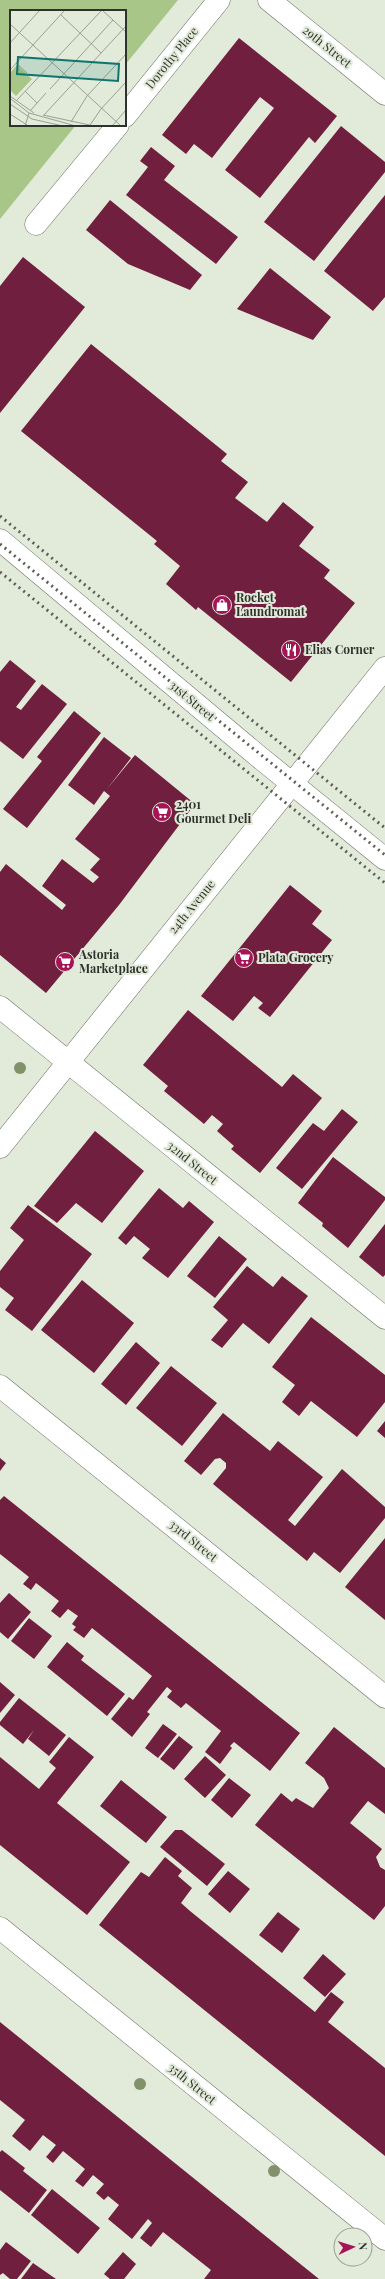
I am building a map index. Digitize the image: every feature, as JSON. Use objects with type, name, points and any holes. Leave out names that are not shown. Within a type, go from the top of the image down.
[{"type":"street","name":"Dorothy Place","points":[[126,115],[219,0]]},
{"type":"street","name":"29th Street","points":[[269,0],[385,94]]},
{"type":"street","points":[[36,224],[117,126]]},
{"type":"street","name":"31st Street","points":[[0,540],[292,784],[385,859]]},
{"type":"street","name":"24th Avenue","points":[[0,1147],[385,668]]},
{"type":"street","name":"32nd Street","points":[[0,1007],[385,1318]]},
{"type":"street","name":"33rd Street","points":[[0,1386],[385,1697]]},
{"type":"street","name":"35th Street","points":[[0,1928],[385,2239]]},
{"type":"green space","points":[[0,0],[178,0],[126,64],[126,10],[10,10],[10,126],[75,126],[0,219]]},
{"type":"building","points":[[239,38],[337,116],[315,143],[309,137],[260,198],[225,170],[274,108],[260,97],[212,158],[194,144],[186,154],[162,135]]},
{"type":"building","points":[[341,126],[385,162],[385,172],[314,261],[264,222]]},
{"type":"building","points":[[151,147],[175,166],[164,180],[238,237],[216,264],[126,195],[148,167],[140,161]]},
{"type":"building","points":[[385,195],[385,297],[373,311],[324,271]]},
{"type":"building","points":[[110,200],[202,275],[190,290],[128,264],[86,230]]},
{"type":"building","points":[[23,257],[85,307],[0,413],[0,286]]},
{"type":"building","points":[[270,268],[331,317],[313,340],[237,309]]},
{"type":"building","points":[[91,344],[227,454],[221,461],[248,482],[235,498],[267,522],[283,502],[314,527],[299,546],[330,570],[324,578],[355,603],[291,682],[198,607],[196,610],[166,584],[180,566],[154,544],[157,541],[21,431]]},
{"type":"building","points":[[10,660],[36,681],[16,707],[21,710],[42,684],[67,704],[23,759],[0,741],[0,672]]},
{"type":"building","points":[[74,711],[101,733],[27,828],[3,809],[42,761],[37,757]]},
{"type":"building","points":[[104,737],[131,758],[107,789],[135,755],[195,804],[119,905],[46,993],[0,955],[0,872],[6,864],[62,910],[66,905],[42,886],[62,859],[93,883],[99,877],[90,870],[100,859],[75,839],[110,796],[104,791],[94,805],[68,785]]},
{"type":"building","points":[[290,885],[322,911],[312,924],[332,940],[270,1017],[258,1008],[263,1003],[254,996],[233,1021],[201,996]]},
{"type":"building","points":[[188,1010],[282,1087],[293,1074],[322,1098],[260,1173],[231,1149],[234,1146],[217,1131],[223,1124],[212,1115],[204,1124],[164,1091],[168,1086],[143,1065]]},
{"type":"building","points":[[342,1109],[358,1122],[302,1189],[276,1168],[313,1123],[324,1131]]},
{"type":"building","points":[[95,1131],[144,1171],[102,1223],[76,1203],[57,1223],[34,1206]]},
{"type":"building","points":[[333,1157],[385,1197],[385,1200],[348,1248],[322,1226],[323,1223],[298,1203]]},
{"type":"building","points":[[159,1188],[183,1208],[189,1201],[214,1222],[168,1278],[142,1258],[150,1249],[134,1236],[126,1245],[118,1238]]},
{"type":"building","points":[[28,1205],[92,1254],[32,1331],[5,1310],[14,1298],[0,1287],[0,1271],[24,1240],[10,1228]]},
{"type":"building","points":[[385,1224],[385,1275],[383,1277],[359,1257]]},
{"type":"building","points":[[219,1236],[247,1259],[215,1298],[187,1276]]},
{"type":"building","points":[[247,1266],[273,1287],[282,1276],[308,1296],[269,1344],[243,1323],[222,1348],[211,1340],[228,1320],[213,1307]]},
{"type":"building","points":[[82,1280],[134,1323],[94,1373],[41,1330]]},
{"type":"building","points":[[311,1317],[385,1375],[385,1402],[357,1437],[311,1401],[299,1416],[282,1402],[295,1385],[272,1367]]},
{"type":"building","points":[[136,1342],[160,1363],[126,1405],[101,1384]]},
{"type":"building","points":[[171,1366],[217,1403],[182,1446],[136,1408]]},
{"type":"building","points":[[223,1413],[270,1451],[278,1441],[323,1477],[288,1520],[295,1526],[342,1469],[385,1507],[385,1518],[340,1573],[314,1552],[307,1561],[213,1484],[226,1468],[226,1463],[220,1458],[215,1459],[201,1475],[184,1461]]},
{"type":"building","points":[[385,1421],[385,1438],[377,1431]]},
{"type":"building","points":[[0,1458],[6,1463],[0,1471]]},
{"type":"building","points":[[4,1496],[300,1733],[270,1771],[234,1742],[230,1746],[232,1748],[220,1764],[205,1752],[221,1731],[186,1703],[181,1708],[167,1697],[172,1691],[167,1687],[147,1712],[150,1714],[132,1737],[111,1719],[129,1697],[133,1700],[152,1676],[92,1628],[84,1638],[73,1630],[76,1627],[72,1624],[78,1616],[68,1609],[60,1618],[51,1611],[59,1601],[36,1583],[31,1590],[23,1584],[29,1577],[0,1554],[0,1500]]},
{"type":"building","points":[[385,1538],[385,1620],[345,1587]]},
{"type":"building","points":[[9,1593],[31,1612],[8,1639],[0,1632],[0,1603]]},
{"type":"building","points":[[29,1618],[52,1636],[34,1659],[11,1641]]},
{"type":"building","points":[[67,1642],[84,1656],[81,1660],[125,1694],[107,1716],[47,1667]]},
{"type":"building","points":[[0,1682],[15,1695],[0,1713]]},
{"type":"building","points":[[19,1698],[66,1735],[49,1756],[28,1739],[34,1730],[23,1744],[0,1725],[0,1722]]},
{"type":"building","points":[[163,1724],[177,1734],[158,1758],[145,1748]]},
{"type":"building","points":[[334,1727],[385,1768],[385,1814],[368,1801],[350,1823],[382,1849],[376,1857],[380,1867],[385,1870],[385,1906],[374,1920],[255,1825],[281,1793],[292,1802],[296,1798],[313,1808],[329,1788],[324,1778],[305,1763]]},
{"type":"building","points":[[179,1736],[193,1747],[174,1770],[160,1759]]},
{"type":"building","points":[[69,1737],[94,1757],[57,1803],[130,1862],[87,1915],[0,1845],[0,1757],[39,1789],[56,1768],[49,1762]]},
{"type":"building","points":[[205,1756],[226,1775],[205,1798],[184,1779]]},
{"type":"building","points":[[229,1778],[251,1795],[232,1818],[211,1800]]},
{"type":"building","points":[[121,1780],[167,1817],[146,1843],[100,1806]]},
{"type":"building","points":[[175,1830],[182,1830],[225,1864],[207,1886],[160,1847]]},
{"type":"building","points":[[165,1857],[182,1871],[178,1876],[192,1888],[181,1903],[190,1911],[315,2012],[331,1992],[344,2002],[328,2022],[385,2068],[385,2156],[99,1925],[141,1872],[149,1877]]},
{"type":"building","points":[[228,1871],[250,1889],[230,1913],[208,1894]]},
{"type":"building","points":[[278,1912],[300,1929],[282,1953],[259,1935]]},
{"type":"building","points":[[323,1954],[346,1974],[325,1997],[303,1978]]},
{"type":"building","points":[[0,2022],[319,2279],[204,2279],[211,2270],[163,2232],[151,2247],[140,2238],[152,2223],[148,2219],[132,2239],[108,2219],[119,2205],[108,2196],[104,2200],[96,2193],[104,2184],[93,2175],[83,2187],[75,2181],[85,2169],[63,2151],[53,2163],[46,2157],[56,2145],[43,2135],[30,2151],[12,2136],[25,2120],[0,2100]]},
{"type":"building","points":[[2,2150],[25,2168],[23,2171],[47,2190],[29,2213],[0,2190],[0,2152]]},
{"type":"building","points":[[52,2189],[100,2228],[78,2254],[31,2215]]},
{"type":"building","points":[[6,2242],[31,2261],[17,2279],[10,2279],[3,2273],[0,2275],[0,2250]]},
{"type":"building","points":[[123,2252],[136,2264],[124,2279],[110,2279],[104,2274]]},
{"type":"building","points":[[33,2263],[56,2279],[21,2279]]},
{"type":"railway","points":[[0,516],[385,828]]},
{"type":"railway","points":[[0,544],[385,855]]},
{"type":"railway","points":[[0,572],[385,883]]},
{"type":"place","name":"Rocket Laundromat","points":[[222,605]]},
{"type":"place","name":"Elias Corner","points":[[291,650]]},
{"type":"place","name":"2401 Gourmet Deli","points":[[162,812]]},
{"type":"place","name":"Plata Grocery","points":[[244,958]]},
{"type":"place","name":"Astoria Marketplace","points":[[65,962]]}]
